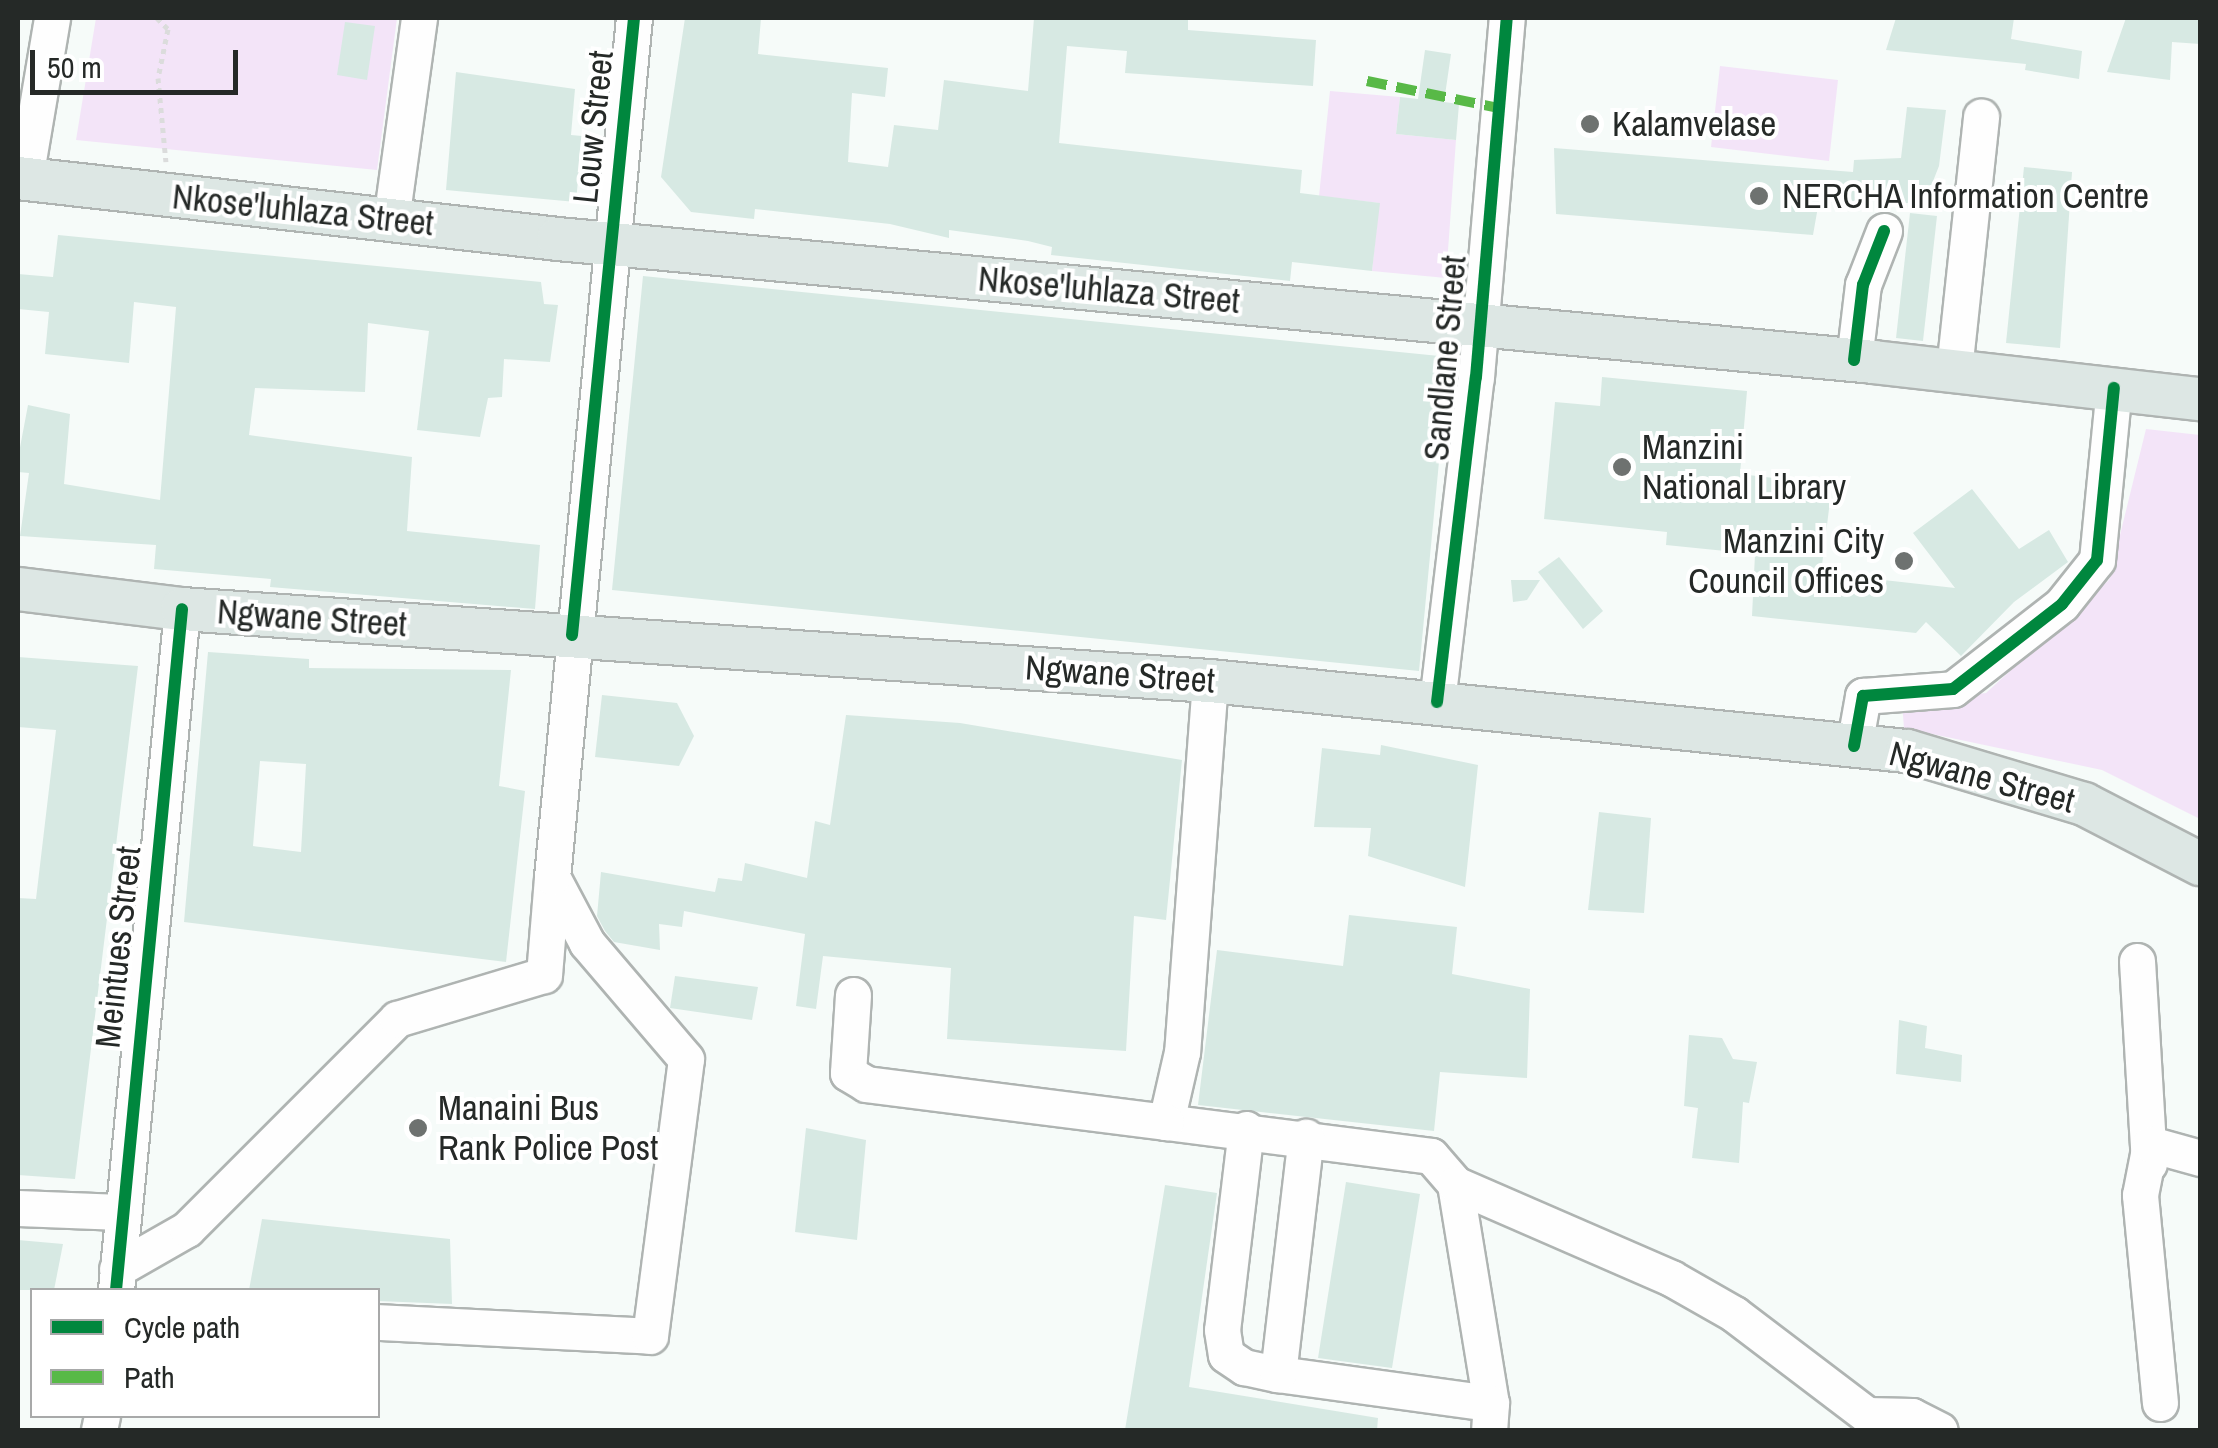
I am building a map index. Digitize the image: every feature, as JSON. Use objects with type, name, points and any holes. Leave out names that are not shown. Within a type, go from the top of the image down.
[{"type":"main road","name":"Nkose'luhlaza Street","points":[[21,178],[610,244],[1854,360],[2200,399]]},
{"type":"main road","name":"Ngwane Street","points":[[18,589],[182,609],[1210,681],[1908,751],[2084,804],[2200,864]]},
{"type":"street","points":[[21,178],[52,18]]},
{"type":"street","points":[[391,220],[419,18]]},
{"type":"street","name":"Louw Street","points":[[116,1280],[187,1229],[397,1019],[544,975],[572,635],[634,18]]},
{"type":"street","name":"Sandlane Street","points":[[1438,702],[1479,324],[1506,18]]},
{"type":"street","points":[[1954,370],[1981,116]]},
{"type":"street","points":[[1854,360],[1863,284],[1884,231]]},
{"type":"street","points":[[1854,746],[1862,696],[1953,688],[2062,604],[2097,560],[2114,388]]},
{"type":"street","name":"Meintues Street","points":[[116,1280],[182,609]]},
{"type":"street","points":[[1166,1122],[1182,1052],[1210,681]]},
{"type":"street","points":[[380,1322],[650,1336],[686,1059],[587,943],[552,877]]},
{"type":"street","points":[[2136,961],[2149,1170]]},
{"type":"street","points":[[853,994],[848,1073],[866,1084],[1246,1129],[1431,1156],[1455,1184],[1672,1278],[1734,1314],[1866,1415],[1912,1416],[1940,1430]]},
{"type":"street","points":[[1246,1129],[1222,1330],[1226,1355],[1244,1367],[1490,1416],[1455,1184]]},
{"type":"street","points":[[1278,1374],[1306,1137]]},
{"type":"street","points":[[2160,1403],[2140,1195],[2149,1170],[2150,1144],[2200,1158]]},
{"type":"street","points":[[18,1208],[122,1212]]},
{"type":"path","points":[[157,18],[168,29],[158,78],[166,195]]},
{"type":"shaded area","points":[[96,18],[397,18],[377,170],[76,140]]},
{"type":"shaded area","points":[[1720,66],[1838,80],[1829,161],[1711,147]]},
{"type":"shaded area","points":[[1330,91],[1400,97],[1396,134],[1456,140],[1446,278],[1372,271],[1379,203],[1319,196]]},
{"type":"shaded area","points":[[2146,429],[2200,435],[2200,819],[2102,770],[1904,728],[1902,703],[1986,693],[2109,580]]},
{"type":"building","points":[[685,18],[761,18],[758,54],[888,68],[885,97],[852,93],[848,162],[888,167],[894,125],[938,130],[944,80],[1028,91],[1034,18],[1188,18],[1188,30],[1316,40],[1313,86],[1125,73],[1127,51],[1067,46],[1059,143],[1302,170],[1300,193],[1380,203],[1372,271],[1292,262],[1290,281],[1051,255],[1052,247],[1028,241],[949,230],[949,238],[890,224],[755,209],[754,219],[691,212],[661,177]]},
{"type":"building","points":[[1896,18],[2014,18],[2011,39],[2082,51],[2079,79],[2025,70],[2026,64],[1886,50]]},
{"type":"building","points":[[2126,18],[2200,18],[2200,44],[2172,42],[2170,80],[2107,72]]},
{"type":"building","points":[[345,22],[375,26],[367,80],[337,75]]},
{"type":"building","points":[[1425,50],[1451,54],[1444,102],[1459,104],[1456,140],[1396,134],[1400,97],[1418,99]]},
{"type":"building","points":[[456,72],[575,89],[571,135],[582,136],[576,202],[446,190]]},
{"type":"building","points":[[1907,107],[1946,110],[1939,166],[1924,204],[1873,201],[1869,208],[1819,201],[1813,235],[1556,214],[1554,148],[1853,172],[1854,160],[1901,158]]},
{"type":"building","points":[[2024,167],[2072,172],[2060,348],[2006,343]]},
{"type":"building","points":[[1910,213],[1937,216],[1923,341],[1896,338]]},
{"type":"building","points":[[58,235],[541,282],[544,304],[558,305],[550,362],[504,359],[502,397],[488,398],[480,437],[417,430],[429,331],[368,323],[365,392],[255,388],[249,435],[412,457],[407,531],[540,545],[535,609],[270,587],[271,579],[154,569],[156,545],[20,536],[29,473],[18,472],[18,458],[28,405],[70,414],[64,484],[160,500],[176,307],[134,302],[129,363],[45,354],[49,312],[18,309],[18,274],[53,277]]},
{"type":"building","points":[[643,276],[1449,357],[1419,671],[612,590]]},
{"type":"building","points":[[1602,377],[1747,391],[1740,474],[1832,485],[1821,573],[1955,588],[1913,533],[1972,489],[2019,549],[2049,530],[2068,562],[2014,602],[1961,656],[1926,622],[1916,633],[1752,616],[1755,554],[1666,545],[1667,532],[1544,519],[1555,402],[1600,406]]},
{"type":"building","points":[[1559,557],[1603,611],[1583,629],[1538,572]]},
{"type":"building","points":[[1511,580],[1540,580],[1527,600],[1513,602]]},
{"type":"building","points":[[208,652],[309,659],[309,668],[511,670],[499,786],[525,791],[506,962],[184,922]],"holes":[[[260,761],[306,764],[301,852],[253,846]]]},
{"type":"building","points":[[18,657],[138,666],[75,1179],[18,1175],[18,898],[36,899],[56,730],[18,727]]},
{"type":"building","points":[[602,695],[677,703],[694,736],[679,766],[595,757]]},
{"type":"building","points":[[846,715],[960,723],[1182,760],[1166,920],[1134,916],[1126,1051],[947,1039],[951,968],[823,956],[816,1009],[796,1006],[805,934],[684,911],[682,927],[659,924],[660,950],[614,942],[597,916],[601,872],[715,892],[718,878],[742,881],[745,863],[807,878],[815,821],[830,825]]},
{"type":"building","points":[[1381,745],[1478,765],[1465,887],[1368,856],[1371,828],[1314,827],[1322,748],[1380,755]]},
{"type":"building","points":[[1599,812],[1651,818],[1644,913],[1588,910]]},
{"type":"building","points":[[1349,915],[1457,927],[1452,974],[1530,989],[1527,1078],[1440,1072],[1434,1131],[1198,1105],[1217,950],[1343,966]]},
{"type":"building","points":[[675,976],[758,987],[752,1020],[670,1008]]},
{"type":"building","points":[[1899,1020],[1927,1026],[1925,1048],[1962,1055],[1961,1082],[1896,1074]]},
{"type":"building","points":[[1689,1035],[1722,1038],[1733,1059],[1757,1062],[1749,1103],[1743,1102],[1739,1163],[1692,1158],[1698,1108],[1684,1106]]},
{"type":"building","points":[[806,1128],[866,1140],[857,1240],[795,1232]]},
{"type":"building","points":[[1346,1182],[1420,1194],[1392,1368],[1318,1358]]},
{"type":"building","points":[[1165,1185],[1217,1193],[1189,1387],[1378,1418],[1377,1430],[1125,1430]]},
{"type":"building","points":[[262,1219],[450,1239],[452,1304],[380,1301],[380,1288],[249,1288]]},
{"type":"building","points":[[18,1240],[63,1244],[54,1288],[18,1290]]},
{"type":"marked path","points":[[1367,81],[1499,108]]},
{"type":"cycle path","points":[[572,635],[634,18]]},
{"type":"cycle path","points":[[1437,702],[1476,377],[1507,18]]},
{"type":"cycle path","points":[[1854,360],[1863,285],[1884,231]]},
{"type":"cycle path","points":[[1854,746],[1863,696],[1953,689],[2062,604],[2097,560],[2114,388]]},
{"type":"cycle path","points":[[116,1288],[182,609]]},
{"type":"place","name":"Kalamvelase","points":[[1590,124]]},
{"type":"place","name":"NERCHA Information Centre","points":[[1759,196]]},
{"type":"place","name":"Manzini National Library","points":[[1622,467]]},
{"type":"place","name":"Manzini City Council Offices","points":[[1904,561]]},
{"type":"place","name":"Manaini Bus Rank Police Post","points":[[418,1128]]}]
